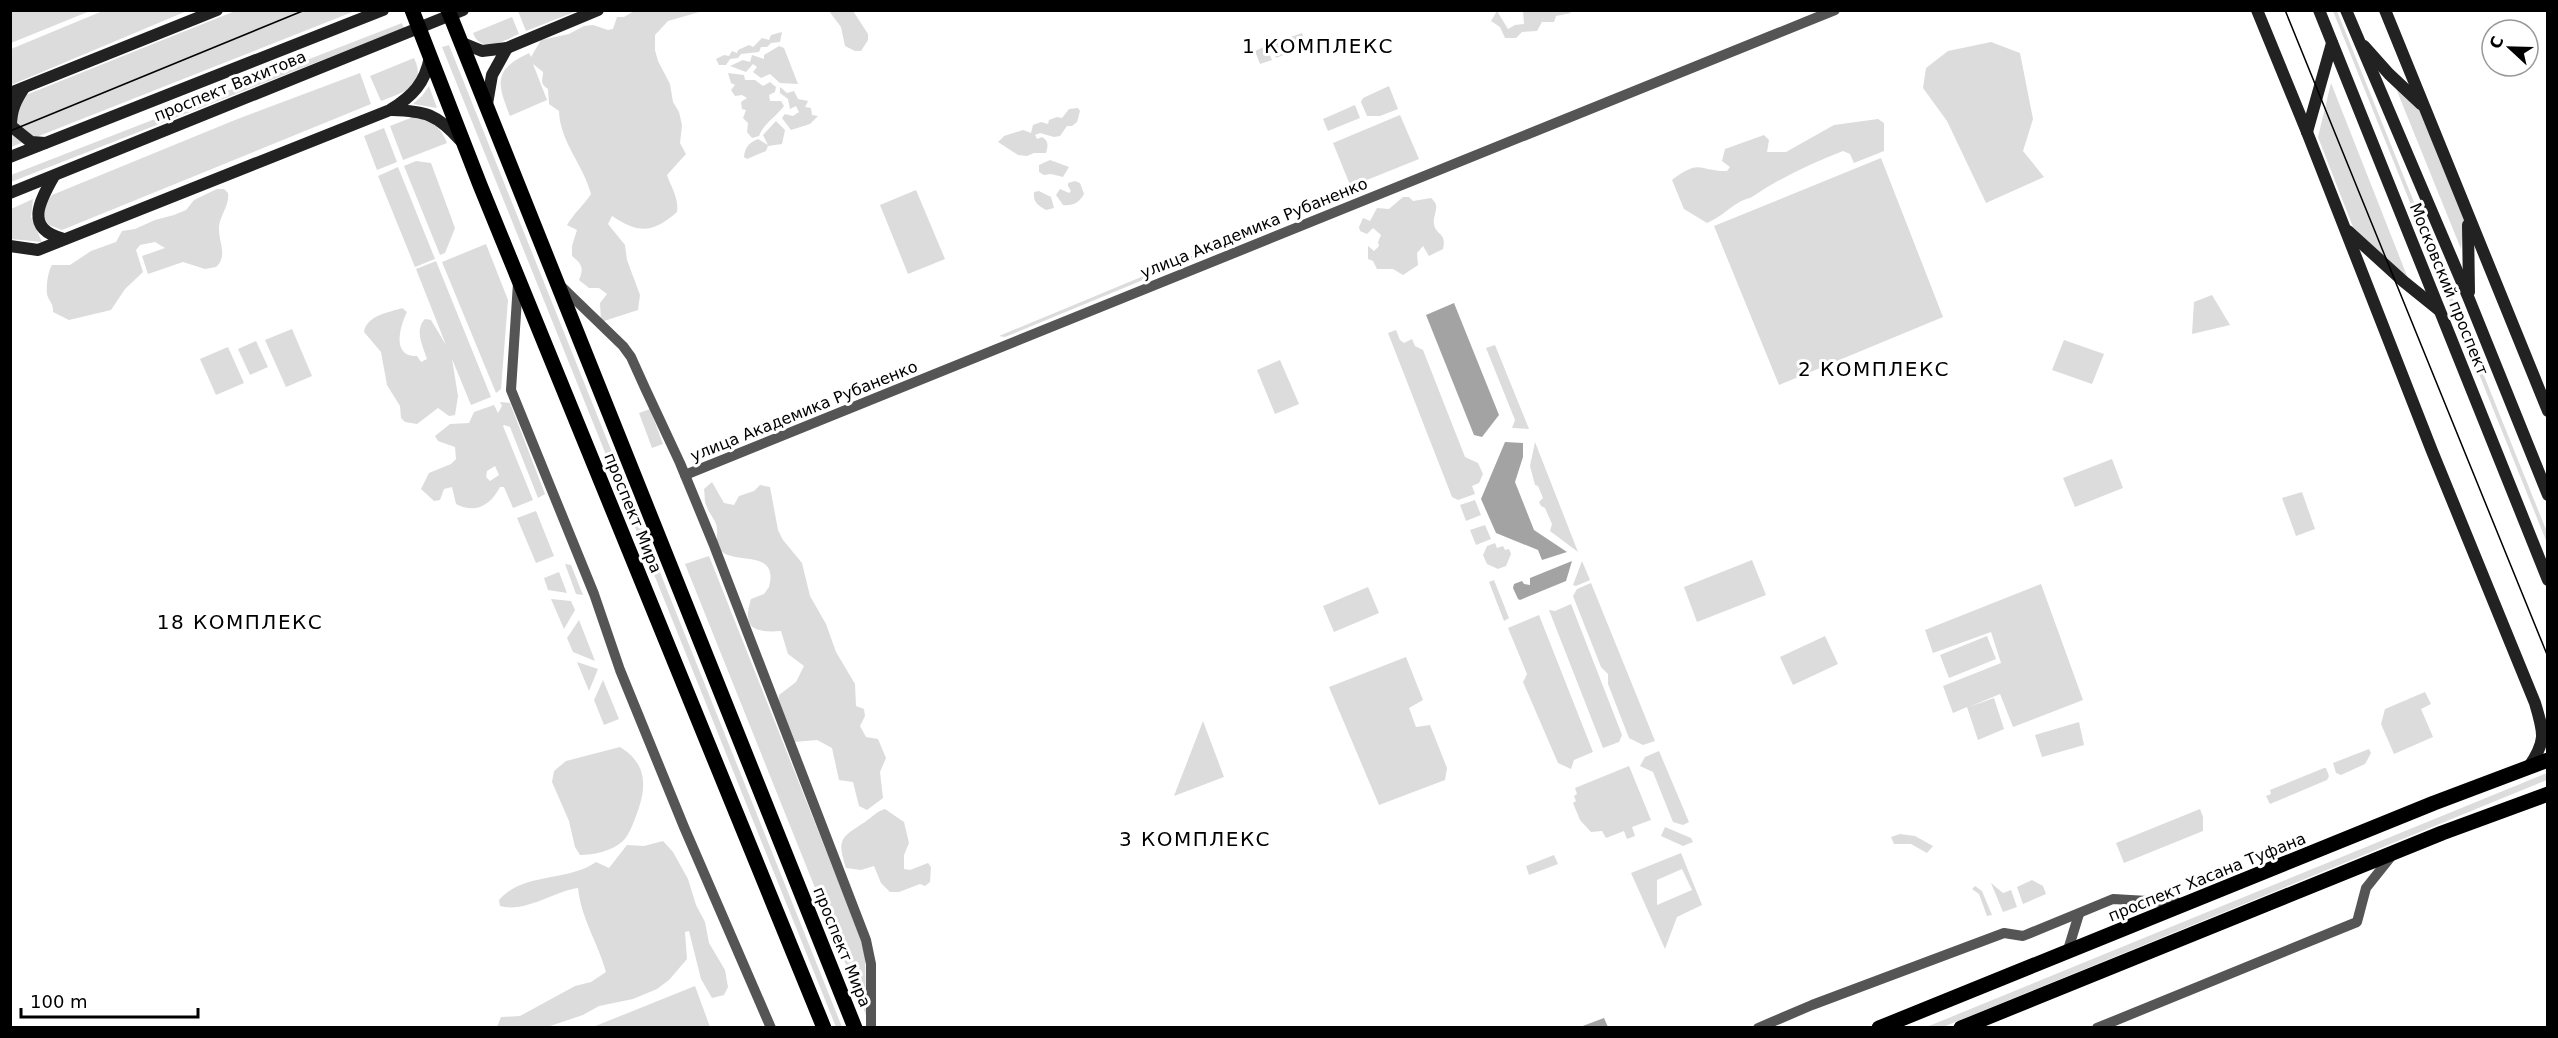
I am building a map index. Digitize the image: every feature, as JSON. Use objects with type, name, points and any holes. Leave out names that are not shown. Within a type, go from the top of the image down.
[{"type":"main road","points":[[10,93],[217,10]]},
{"type":"main road","name":"проспект Вахитова","points":[[10,157],[383,10]]},
{"type":"main road","name":"проспект Мира","points":[[412,10],[464,145],[824,1028]]},
{"type":"main road","name":"проспект Мира","points":[[448,10],[855,1028]]},
{"type":"main road","name":"проспект Вахитова","points":[[10,194],[463,10]]},
{"type":"main road","points":[[460,40],[482,51],[507,48],[598,10]]},
{"type":"main road","points":[[2257,10],[2432,452],[2531,694],[2544,734],[2540,751],[2528,768]]},
{"type":"main road","name":"Московский проспект","points":[[2319,10],[2547,580]]},
{"type":"main road","name":"Московский проспект","points":[[2346,10],[2469,299],[2547,495]]},
{"type":"main road","points":[[2385,10],[2547,411]]},
{"type":"main road","points":[[2356,38],[2424,107]]},
{"type":"main road","points":[[2307,132],[2332,43]]},
{"type":"main road","points":[[486,105],[492,75],[507,48]]},
{"type":"main road","points":[[10,246],[38,250],[390,110],[418,89],[426,74],[429,54]]},
{"type":"main road","points":[[25,87],[15,101],[11,113],[11,126],[31,142],[47,143]]},
{"type":"main road","points":[[390,110],[418,111],[440,119],[464,145]]},
{"type":"main road","points":[[54,176],[41,199],[38,219],[47,233],[64,240]]},
{"type":"main road","points":[[2468,216],[2469,299]]},
{"type":"main road","points":[[2345,229],[2441,312]]},
{"type":"main road","points":[[2531,694],[2543,708],[2547,708]]},
{"type":"main road","name":"проспект Хасана Туфана","points":[[1880,1028],[2424,807],[2547,760]]},
{"type":"main road","points":[[1961,1028],[2394,853],[2544,796]]},
{"type":"street","name":"улица Академика Рубаненко","points":[[685,475],[1835,10]]},
{"type":"street","points":[[551,270],[570,296],[623,346],[631,357],[685,475],[866,940],[871,964],[871,1028]]},
{"type":"street","points":[[519,280],[511,390],[594,594],[624,681],[771,1028]]},
{"type":"street","points":[[2097,1028],[2357,922],[2366,888],[2394,853]]},
{"type":"street","points":[[1758,1028],[1812,1005],[2004,933],[2023,936],[2113,899],[2191,903]]},
{"type":"street","points":[[2067,953],[2079,914]]},
{"type":"shaded area","points":[[11,10],[90,10],[90,11],[11,43]]},
{"type":"shaded area","points":[[105,10],[187,11],[11,85],[11,49]]},
{"type":"shaded area","points":[[235,11],[355,11],[11,147],[11,101]]},
{"type":"shaded area","points":[[518,11],[577,11],[526,31]]},
{"type":"shaded area","points":[[634,11],[703,11],[668,21],[655,35],[658,61],[670,84],[673,102],[679,112],[682,125],[680,143],[686,154],[667,175],[676,197],[677,212],[661,224],[646,229],[630,226],[612,216],[608,224],[625,245],[627,260],[640,295],[638,310],[601,322],[600,303],[607,294],[599,288],[589,288],[579,280],[581,266],[572,256],[572,246],[577,230],[567,225],[591,194],[563,133],[559,111],[549,104],[548,89],[542,83],[543,72],[533,64],[547,100],[510,116],[502,95],[501,78],[509,65],[517,59],[529,53],[531,57],[541,40],[569,34],[584,26],[593,25],[608,30],[613,29],[617,17],[624,17]]},
{"type":"shaded area","points":[[829,11],[853,11],[868,34],[868,40],[861,51],[845,46],[841,27]]},
{"type":"shaded area","points":[[1497,11],[1508,29],[1524,24],[1523,11],[1569,11],[1571,13],[1556,16],[1554,22],[1542,22],[1537,31],[1522,32],[1516,38],[1505,38],[1500,27],[1491,21]]},
{"type":"shaded area","points":[[2333,11],[2337,11],[2547,532],[2547,543]]},
{"type":"shaded area","points":[[512,17],[519,34],[507,39],[487,45],[477,40],[473,33]]},
{"type":"shaded area","points":[[402,23],[404,28],[11,182],[11,175]]},
{"type":"shaded area","points":[[782,32],[780,42],[761,47],[759,52],[741,54],[738,58],[730,59],[726,65],[719,65],[716,59],[724,55],[729,56],[732,51],[737,53],[738,50],[749,45],[753,47],[762,38],[769,40],[771,35]]},
{"type":"shaded area","points":[[1302,33],[1307,47],[1293,52],[1288,38]]},
{"type":"shaded area","points":[[1284,39],[1289,53],[1276,58],[1271,44]]},
{"type":"shaded area","points":[[1991,42],[2020,53],[2033,119],[2023,151],[2044,177],[1986,203],[1947,121],[1923,88],[1926,68],[1948,51]]},
{"type":"shaded area","points":[[449,45],[842,1027],[836,1027],[442,47]]},
{"type":"shaded area","points":[[779,46],[784,48],[798,84],[780,83],[770,74],[761,78],[753,72],[757,67],[753,64],[746,72],[730,66],[743,60],[750,62],[752,55],[764,59],[764,55]]},
{"type":"shaded area","points":[[1266,46],[1272,60],[1260,64],[1255,51]]},
{"type":"shaded area","points":[[414,58],[418,76],[415,82],[404,92],[381,101],[370,76]]},
{"type":"shaded area","points":[[360,73],[371,104],[62,230],[49,225],[43,217],[44,205],[52,195],[235,120]]},
{"type":"shaded area","points":[[728,73],[744,75],[745,80],[755,80],[763,86],[770,82],[776,87],[775,92],[769,95],[770,101],[781,101],[784,106],[764,127],[759,136],[752,138],[747,132],[748,123],[743,118],[746,110],[742,109],[741,102],[747,98],[742,95],[735,96],[731,90],[735,85],[731,83]]},
{"type":"shaded area","points":[[2331,83],[2409,281],[2353,227],[2318,137]]},
{"type":"shaded area","points":[[429,86],[437,108],[413,104],[422,96]]},
{"type":"shaded area","points":[[1389,86],[1398,109],[1380,116],[1367,116],[1361,102],[1363,98]]},
{"type":"shaded area","points":[[2395,86],[2421,111],[2464,218],[2461,249]]},
{"type":"shaded area","points":[[780,87],[787,93],[794,91],[798,99],[808,101],[805,107],[811,108],[812,115],[818,116],[810,124],[791,130],[782,118],[785,114],[793,116],[799,112],[796,106],[790,109],[788,99],[780,93]]},
{"type":"shaded area","points":[[1355,105],[1360,118],[1328,131],[1323,119]]},
{"type":"shaded area","points":[[1078,108],[1080,111],[1077,122],[1072,126],[1067,126],[1060,136],[1054,137],[1040,133],[1035,135],[1037,139],[1042,137],[1046,140],[1046,153],[1018,155],[998,142],[1004,136],[1023,130],[1031,133],[1033,125],[1041,122],[1048,124],[1049,120],[1062,118],[1069,109]]},
{"type":"shaded area","points":[[1400,115],[1419,159],[1350,185],[1333,143]]},
{"type":"shaded area","points":[[413,117],[425,119],[434,124],[447,143],[403,160],[390,126]]},
{"type":"shaded area","points":[[1878,119],[1884,123],[1884,151],[1854,163],[1850,154],[1843,151],[1787,176],[1707,223],[1684,209],[1672,180],[1694,167],[1727,171],[1730,167],[1722,161],[1725,149],[1764,135],[1769,140],[1767,152],[1786,152],[1834,125]]},
{"type":"shaded area","points":[[776,121],[785,130],[782,144],[768,146],[766,151],[747,159],[744,157],[746,148],[758,139],[768,145],[763,135]]},
{"type":"shaded area","points":[[384,128],[397,162],[377,170],[364,136]]},
{"type":"shaded area","points":[[1881,158],[1943,317],[1779,385],[1714,226]]},
{"type":"shaded area","points":[[1050,160],[1069,167],[1063,177],[1044,175],[1039,172],[1039,165]]},
{"type":"shaded area","points":[[416,161],[431,163],[455,228],[445,253],[440,255],[404,166]]},
{"type":"shaded area","points":[[398,167],[435,259],[415,267],[378,176]]},
{"type":"shaded area","points":[[1075,181],[1080,183],[1084,194],[1075,203],[1063,205],[1056,195],[1060,189],[1069,193],[1071,191],[1068,183]]},
{"type":"shaded area","points":[[217,189],[224,189],[228,193],[228,198],[219,225],[222,258],[216,267],[205,269],[183,262],[148,274],[142,256],[165,248],[155,242],[140,245],[136,250],[143,272],[125,289],[111,310],[69,320],[53,312],[47,291],[48,275],[52,265],[70,265],[91,251],[116,242],[122,231],[135,229],[186,210],[194,200]]},
{"type":"shaded area","points":[[916,190],[945,259],[908,274],[880,205]]},
{"type":"shaded area","points":[[1039,191],[1051,197],[1054,208],[1046,210],[1037,203],[1034,199],[1034,192]]},
{"type":"shaded area","points":[[1403,197],[1409,197],[1413,201],[1431,198],[1434,201],[1436,208],[1434,224],[1444,244],[1443,249],[1429,256],[1423,246],[1417,253],[1418,265],[1403,275],[1393,269],[1377,269],[1373,261],[1368,259],[1368,246],[1374,251],[1379,246],[1381,235],[1373,228],[1367,234],[1360,231],[1359,227],[1363,218],[1370,221],[1377,208],[1389,209]]},
{"type":"shaded area","points":[[33,199],[31,217],[42,242],[11,239],[11,209]]},
{"type":"shaded area","points":[[1223,243],[1218,249],[1005,337],[999,336]]},
{"type":"shaded area","points":[[486,244],[508,300],[501,389],[496,393],[442,262]]},
{"type":"shaded area","points":[[436,261],[491,397],[471,405],[452,359],[458,396],[455,415],[449,416],[438,408],[417,424],[405,422],[401,418],[400,406],[387,385],[381,352],[364,332],[366,326],[374,318],[402,308],[407,312],[400,332],[403,352],[417,356],[421,362],[427,359],[420,333],[425,319],[431,320],[446,345],[416,269]]},
{"type":"shaded area","points":[[2212,295],[2230,325],[2192,334],[2194,302]]},
{"type":"shaded area","points":[[1454,303],[1499,415],[1482,437],[1474,435],[1426,315]]},
{"type":"shaded area","points":[[292,329],[312,376],[286,387],[265,340]]},
{"type":"shaded area","points":[[1396,330],[1400,340],[1404,343],[1412,339],[1415,346],[1423,350],[1465,457],[1478,463],[1483,474],[1479,483],[1472,486],[1475,494],[1458,500],[1452,497],[1388,333]]},
{"type":"shaded area","points":[[2064,340],[2104,354],[2092,384],[2052,370]]},
{"type":"shaded area","points":[[256,341],[268,367],[250,375],[238,349]]},
{"type":"shaded area","points":[[1495,345],[1529,429],[1512,428],[1515,420],[1486,348]]},
{"type":"shaded area","points":[[228,347],[244,383],[216,395],[200,359]]},
{"type":"shaded area","points":[[1280,360],[1299,404],[1275,414],[1257,370]]},
{"type":"shaded area","points":[[500,402],[510,403],[545,494],[538,498],[510,427],[504,425],[533,500],[513,508],[504,487],[500,487],[487,503],[476,508],[469,508],[456,504],[452,487],[444,489],[440,500],[434,501],[421,489],[429,473],[451,464],[456,459],[455,447],[438,441],[435,436],[450,424],[469,423],[474,412],[494,405],[498,413],[502,406]],"holes":[[[495,466],[499,475],[490,481],[486,477],[487,471]]]},
{"type":"shaded area","points":[[650,409],[663,444],[652,448],[639,413]]},
{"type":"shaded area","points":[[1505,442],[1523,443],[1523,457],[1515,482],[1534,530],[1567,552],[1542,560],[1538,550],[1496,533],[1481,499]]},
{"type":"shaded area","points":[[1535,442],[1578,552],[1550,531],[1552,524],[1545,508],[1539,502],[1543,498],[1538,486],[1535,485],[1530,466]]},
{"type":"shaded area","points":[[2112,459],[2123,488],[2075,507],[2063,478]]},
{"type":"shaded area","points":[[712,482],[724,503],[734,505],[739,496],[754,491],[760,485],[770,487],[778,530],[783,540],[802,563],[810,596],[826,624],[836,652],[855,684],[856,706],[864,709],[865,716],[860,726],[866,737],[878,739],[886,758],[880,772],[883,798],[867,810],[859,806],[853,782],[839,780],[832,748],[817,740],[794,742],[778,705],[779,695],[796,682],[804,666],[788,654],[781,631],[763,631],[752,627],[749,622],[751,599],[764,594],[769,587],[768,567],[755,560],[728,555],[719,548],[717,526],[705,503],[704,489]]},
{"type":"shaded area","points":[[2302,492],[2315,529],[2296,536],[2282,498]]},
{"type":"shaded area","points":[[1475,500],[1481,515],[1466,521],[1460,505]]},
{"type":"shaded area","points":[[536,511],[554,556],[536,563],[517,518]]},
{"type":"shaded area","points":[[1485,525],[1491,539],[1476,545],[1470,530]]},
{"type":"shaded area","points":[[1495,543],[1497,548],[1503,546],[1505,550],[1509,549],[1511,554],[1506,566],[1498,569],[1487,564],[1483,555],[1487,546]]},
{"type":"shaded area","points":[[709,556],[865,949],[866,1015],[685,564]]},
{"type":"shaded area","points":[[1752,560],[1766,595],[1697,622],[1684,587]]},
{"type":"shaded area","points":[[1572,561],[1566,581],[1518,599],[1513,588],[1514,584],[1522,581],[1530,585],[1530,578]]},
{"type":"shaded area","points":[[1582,561],[1590,580],[1576,586],[1573,585]]},
{"type":"shaded area","points":[[565,564],[571,565],[583,595],[576,594]]},
{"type":"shaded area","points":[[559,572],[567,593],[548,590],[544,578]]},
{"type":"shaded area","points":[[1494,580],[1509,618],[1504,621],[1489,582]]},
{"type":"shaded area","points":[[1591,583],[1655,741],[1643,745],[1629,738],[1608,684],[1608,674],[1601,667],[1573,596],[1577,589]]},
{"type":"shaded area","points":[[2041,584],[2083,700],[2013,727],[2000,694],[1969,707],[1994,698],[2004,729],[1978,740],[1967,707],[1953,713],[1943,686],[2001,663],[1991,632],[1933,653],[1925,630]]},
{"type":"shaded area","points":[[1368,587],[1379,613],[1334,632],[1323,606]]},
{"type":"shaded area","points":[[551,599],[571,601],[575,610],[564,629]]},
{"type":"shaded area","points":[[1571,604],[1622,735],[1619,742],[1603,748],[1549,610],[1555,611]]},
{"type":"shaded area","points":[[1539,615],[1593,752],[1574,760],[1571,769],[1558,763],[1523,682],[1527,674],[1508,628]]},
{"type":"shaded area","points":[[579,620],[595,661],[573,652],[567,638]]},
{"type":"shaded area","points":[[1825,636],[1838,664],[1793,685],[1780,657]]},
{"type":"shaded area","points":[[1987,636],[1996,659],[1949,678],[1940,655]]},
{"type":"shaded area","points":[[1406,657],[1423,700],[1409,708],[1416,727],[1430,725],[1447,768],[1445,780],[1379,805],[1329,687]]},
{"type":"shaded area","points":[[577,662],[598,669],[589,691]]},
{"type":"shaded area","points":[[603,680],[619,719],[604,725],[594,700]]},
{"type":"shaded area","points":[[2425,692],[2431,704],[2421,709],[2433,737],[2394,754],[2381,724],[2385,709]]},
{"type":"shaded area","points":[[1203,721],[1224,777],[1174,796]]},
{"type":"shaded area","points":[[2079,722],[2084,745],[2042,757],[2035,735]]},
{"type":"shaded area","points":[[620,747],[636,761],[643,777],[640,806],[631,829],[623,841],[603,852],[580,855],[575,847],[569,821],[552,782],[554,771],[566,761]]},
{"type":"shaded area","points":[[2369,749],[2371,753],[2365,764],[2341,775],[2336,773],[2333,763]]},
{"type":"shaded area","points":[[1659,751],[1689,822],[1683,825],[1673,822],[1653,772],[1640,766],[1645,757]]},
{"type":"shaded area","points":[[1629,766],[1651,820],[1632,827],[1635,836],[1627,839],[1624,831],[1606,838],[1602,831],[1591,832],[1580,820],[1573,803],[1576,801],[1574,796],[1577,794],[1575,788]]},
{"type":"shaded area","points":[[2324,768],[2329,776],[2327,780],[2270,804],[2266,796],[2271,794],[2270,790]]},
{"type":"shaded area","points":[[2547,773],[2547,780],[1943,1027],[1924,1028]]},
{"type":"shaded area","points":[[885,809],[904,822],[909,843],[904,855],[904,869],[910,870],[928,863],[931,867],[930,882],[925,886],[920,884],[899,892],[890,892],[881,883],[874,866],[861,870],[846,868],[841,845],[843,840],[850,832]]},
{"type":"shaded area","points":[[2200,809],[2203,817],[2203,831],[2124,863],[2116,843]]},
{"type":"shaded area","points":[[1665,827],[1691,838],[1693,842],[1683,846],[1661,836]]},
{"type":"shaded area","points":[[1900,834],[1915,836],[1933,846],[1927,853],[1911,844],[1894,844],[1891,837]]},
{"type":"shaded area","points":[[663,841],[673,852],[688,879],[696,905],[705,922],[709,943],[725,970],[728,987],[724,995],[712,998],[701,979],[689,931],[685,932],[687,959],[669,980],[657,989],[633,999],[599,1006],[583,1015],[547,1027],[497,1027],[501,1017],[520,1016],[575,986],[591,982],[606,972],[586,920],[578,888],[520,907],[500,906],[499,900],[520,885],[572,872],[596,862],[609,868],[627,845],[644,846]]},
{"type":"shaded area","points":[[1681,853],[1702,905],[1677,917],[1665,949],[1631,873]],"holes":[[[1682,869],[1692,890],[1657,905],[1657,880]]]},
{"type":"shaded area","points":[[1554,855],[1558,864],[1529,875],[1526,866]]},
{"type":"shaded area","points":[[2032,880],[2043,886],[2046,894],[2023,904],[2017,887]]},
{"type":"shaded area","points":[[1991,883],[2003,893],[2011,890],[2017,907],[2003,912]]},
{"type":"shaded area","points":[[1975,886],[1982,891],[1992,915],[1987,916],[1979,894],[1972,889]]},
{"type":"shaded area","points":[[695,986],[710,1027],[593,1027]]},
{"type":"shaded area","points":[[1604,1018],[1608,1027],[1580,1027]]},
{"type":"tram line","points":[[10,131],[305,10]]},
{"type":"tram line","points":[[2285,10],[2548,657]]},
{"type":"district","name":"1 КОМПЛЕКС","points":[[1318,46]]},
{"type":"district","name":"2 КОМПЛЕКС","points":[[1874,369]]},
{"type":"district","name":"18 КОМПЛЕКС","points":[[240,622]]},
{"type":"district","name":"3 КОМПЛЕКС","points":[[1195,839]]}]
